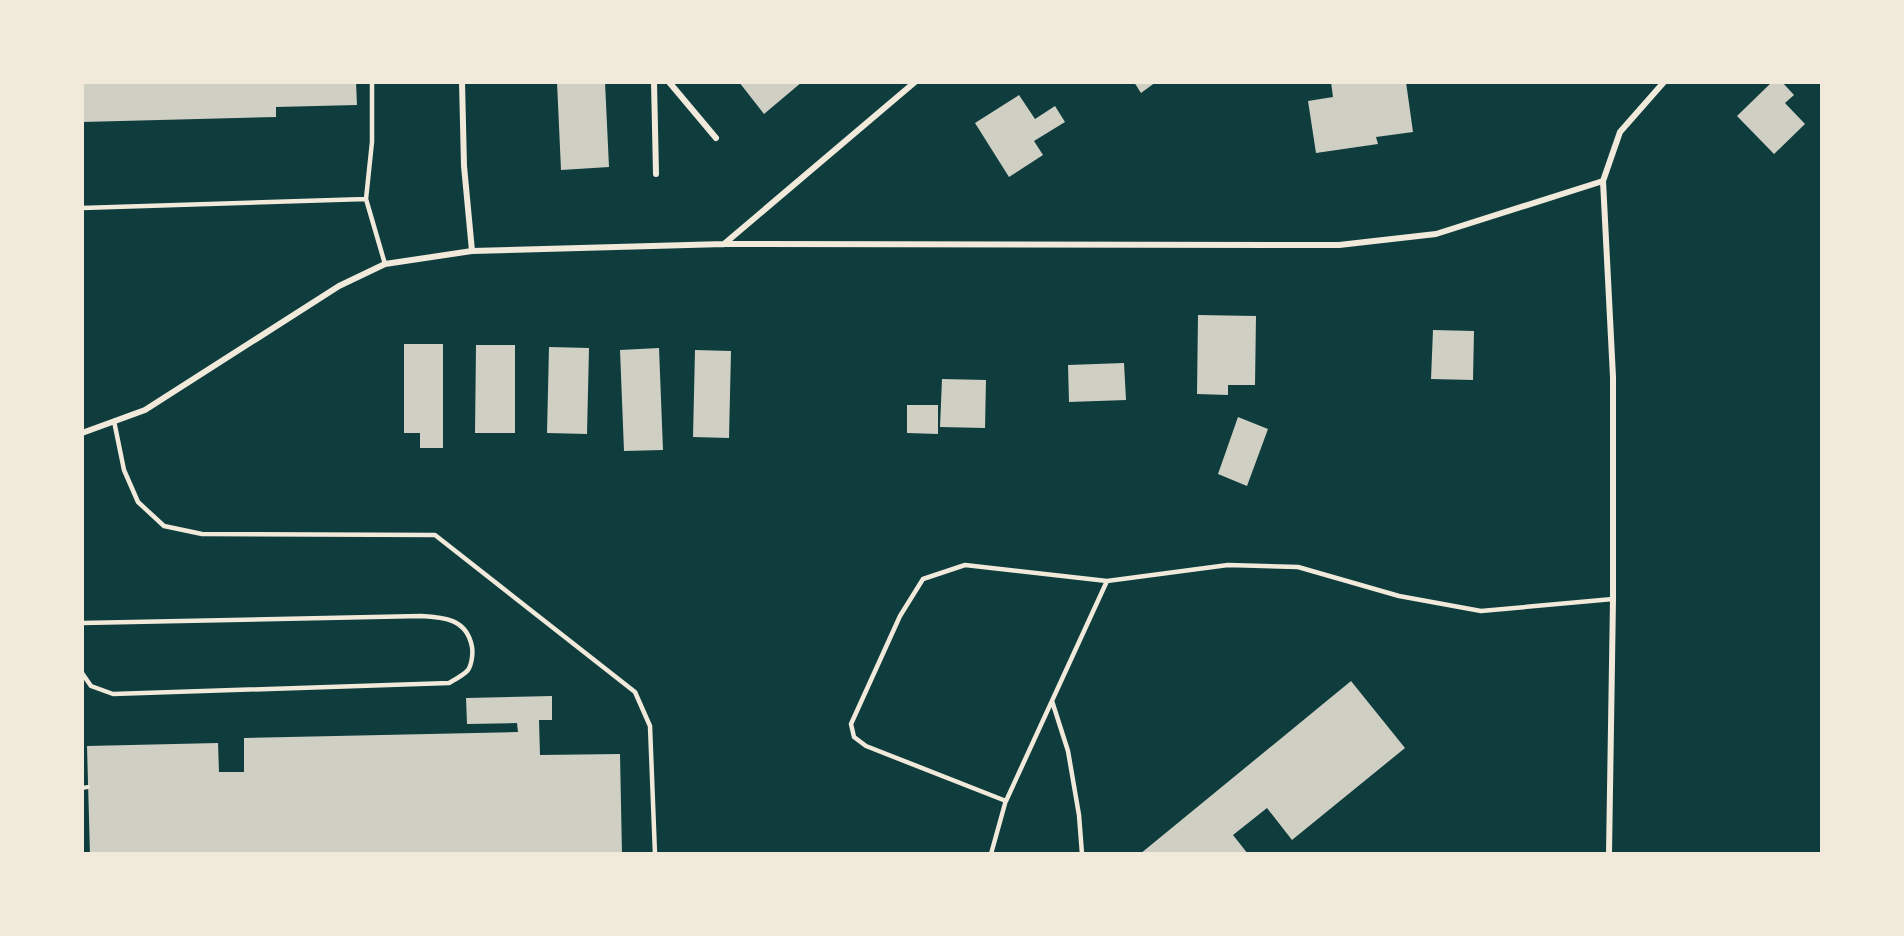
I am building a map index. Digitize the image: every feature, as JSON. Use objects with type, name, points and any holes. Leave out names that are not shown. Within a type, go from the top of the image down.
[{"type":"street","points":[[462,82],[465,166],[472,251]]},
{"type":"street","points":[[654,82],[656,174]]},
{"type":"street","points":[[669,82],[716,138]]},
{"type":"street","points":[[724,244],[915,82]]},
{"type":"street","points":[[1609,854],[1613,599],[1613,377],[1603,181],[1620,132],[1664,82]]},
{"type":"street","points":[[82,433],[145,410],[339,286],[385,264],[472,251],[724,244],[1339,245],[1436,234],[1603,181]]},
{"type":"lane","points":[[372,82],[372,142],[366,199],[385,264]]},
{"type":"lane","points":[[82,208],[366,199]]},
{"type":"lane","points":[[114,421],[124,470],[138,502],[164,526],[202,534],[435,535],[635,692],[650,726],[655,854]]},
{"type":"lane","points":[[1006,800],[866,746],[854,737],[851,724],[900,616],[923,579],[965,565],[1107,581],[1228,565],[1298,567],[1399,596],[1481,611],[1613,599]]},
{"type":"lane","points":[[991,854],[1006,800],[1107,581]]},
{"type":"lane","points":[[82,623],[442,617],[459,624],[470,638],[473,653],[468,670],[449,683],[113,694],[92,686],[82,673]]},
{"type":"lane","points":[[1052,701],[1068,751],[1079,815],[1082,854]]},
{"type":"building","points":[[82,82],[356,82],[357,105],[276,107],[276,117],[82,122]]},
{"type":"building","points":[[557,82],[605,82],[609,167],[561,170]]},
{"type":"building","points":[[739,82],[802,82],[764,114]]},
{"type":"building","points":[[1134,82],[1156,82],[1141,93]]},
{"type":"building","points":[[1331,82],[1406,82],[1413,132],[1376,137],[1378,144],[1316,153],[1308,101],[1333,97]]},
{"type":"building","points":[[1772,82],[1782,82],[1794,95],[1785,103],[1805,124],[1774,154],[1737,116]]},
{"type":"building","points":[[1019,95],[1035,119],[1055,106],[1065,122],[1034,141],[1043,155],[1009,177],[975,123]]},
{"type":"building","points":[[1198,315],[1256,316],[1255,385],[1228,385],[1228,395],[1197,394]]},
{"type":"building","points":[[1433,330],[1474,331],[1473,380],[1431,379]]},
{"type":"building","points":[[404,344],[443,344],[443,448],[420,448],[420,433],[404,433]]},
{"type":"building","points":[[476,345],[515,345],[515,433],[475,433]]},
{"type":"building","points":[[549,347],[589,348],[587,434],[547,433]]},
{"type":"building","points":[[659,348],[663,450],[624,451],[620,350]]},
{"type":"building","points":[[695,350],[731,351],[729,438],[693,437]]},
{"type":"building","points":[[1124,363],[1126,400],[1069,402],[1068,365]]},
{"type":"building","points":[[942,379],[986,380],[985,428],[940,427]]},
{"type":"building","points":[[907,405],[938,405],[938,434],[907,433]]},
{"type":"building","points":[[1238,417],[1268,429],[1247,486],[1218,474]]},
{"type":"building","points":[[1351,681],[1405,748],[1292,840],[1267,808],[1233,835],[1248,854],[1140,854]]},
{"type":"building","points":[[552,696],[552,720],[539,720],[540,755],[620,754],[622,854],[90,854],[87,746],[218,743],[219,772],[244,772],[244,738],[518,732],[517,723],[467,724],[466,698]]}]
